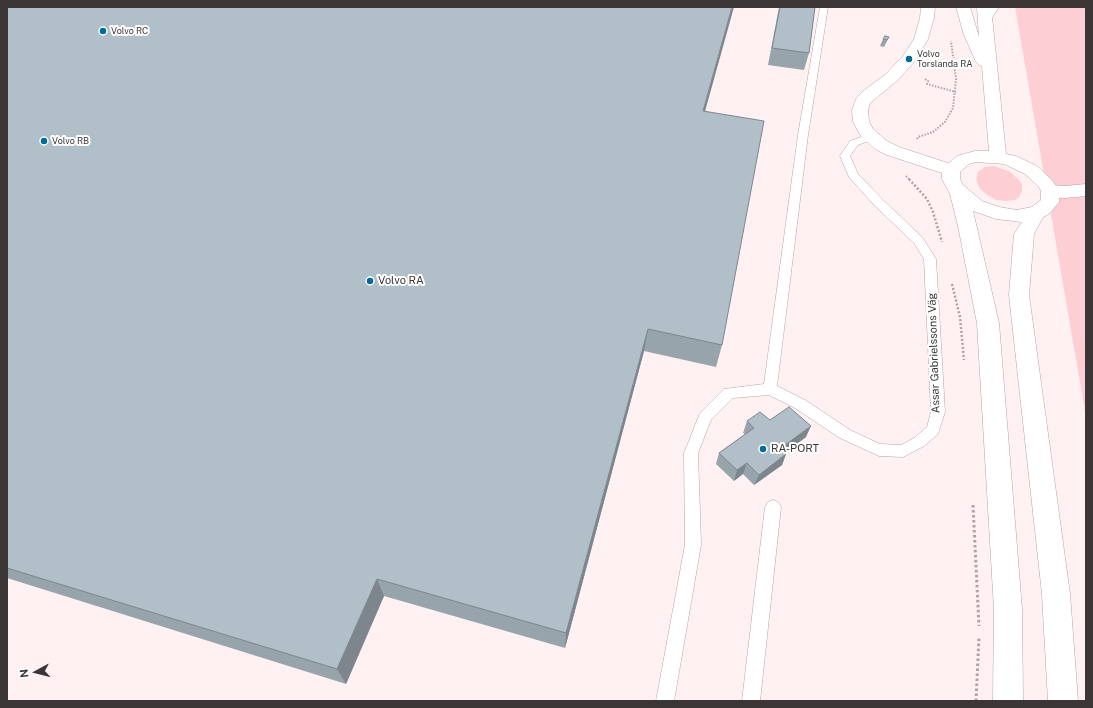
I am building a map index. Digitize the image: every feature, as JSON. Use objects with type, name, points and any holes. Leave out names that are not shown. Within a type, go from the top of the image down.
[{"type":"street","points":[[928,7],[927,18],[921,39],[909,58],[892,77],[868,95],[862,102],[860,110],[861,120],[866,131],[887,148],[909,157],[951,170]]},
{"type":"street","points":[[963,7],[971,35],[992,76]]},
{"type":"street","points":[[987,11],[998,157]]},
{"type":"street","points":[[951,170],[958,163],[968,158],[983,156],[998,157],[1010,160],[1040,176],[1050,191],[1050,202],[1042,210],[1036,213],[1017,216],[996,213],[975,205],[959,193]]},
{"type":"street","points":[[951,170],[953,184],[959,193],[968,226],[988,323],[1008,609],[1008,701]]},
{"type":"street","points":[[1050,191],[1066,192],[1086,190]]},
{"type":"street","points":[[1036,213],[1024,234],[1019,295],[1056,594],[1063,701]]},
{"type":"lane","points":[[665,701],[693,545],[690,453],[705,417],[729,393],[770,389],[803,135],[824,7]]},
{"type":"lane","name":"Assar Gabrielssons Väg","points":[[770,389],[800,404],[845,434],[879,450],[903,451],[920,442],[933,430],[938,412],[930,259],[918,240],[879,203],[853,175],[845,156],[854,143],[872,136]]},
{"type":"lane","points":[[750,701],[773,507]]},
{"type":"path","points":[[942,243],[936,217],[927,199],[903,173],[918,137],[933,132],[945,122],[953,108],[956,92],[956,80],[950,37]]},
{"type":"path","points":[[925,79],[928,81],[927,84],[956,92]]},
{"type":"path","points":[[950,277],[960,317],[965,364]]},
{"type":"path","points":[[973,504],[979,628]]},
{"type":"path","points":[[976,701],[979,635]]},
{"type":"shaded area","points":[[1015,7],[1086,7],[1086,417]]},
{"type":"shaded area","points":[[994,166],[1009,171],[1019,180],[1022,185],[1022,191],[1019,197],[1015,200],[996,200],[980,189],[976,179],[978,172],[985,167]]},
{"type":"building","name":"Volvo RA","points":[[7,7],[732,7],[703,111],[764,121],[722,345],[648,329],[566,633],[377,579],[337,669],[7,568]]},
{"type":"building","points":[[780,7],[815,7],[809,53],[772,48]]},
{"type":"building","points":[[885,36],[889,37],[887,40],[883,39]]},
{"type":"building","name":"RA-PORT","points":[[789,407],[811,426],[781,448],[786,454],[759,475],[747,463],[737,470],[719,453],[754,428],[747,421],[760,412],[770,420]]},
{"type":"place","name":"Volvo RC","points":[[103,31]]},
{"type":"place","name":"Volvo Torslanda RA","points":[[909,59]]},
{"type":"place","name":"Volvo RB","points":[[44,141]]},
{"type":"place","name":"Volvo RA","points":[[370,281]]},
{"type":"place","name":"RA-PORT","points":[[763,449]]}]
